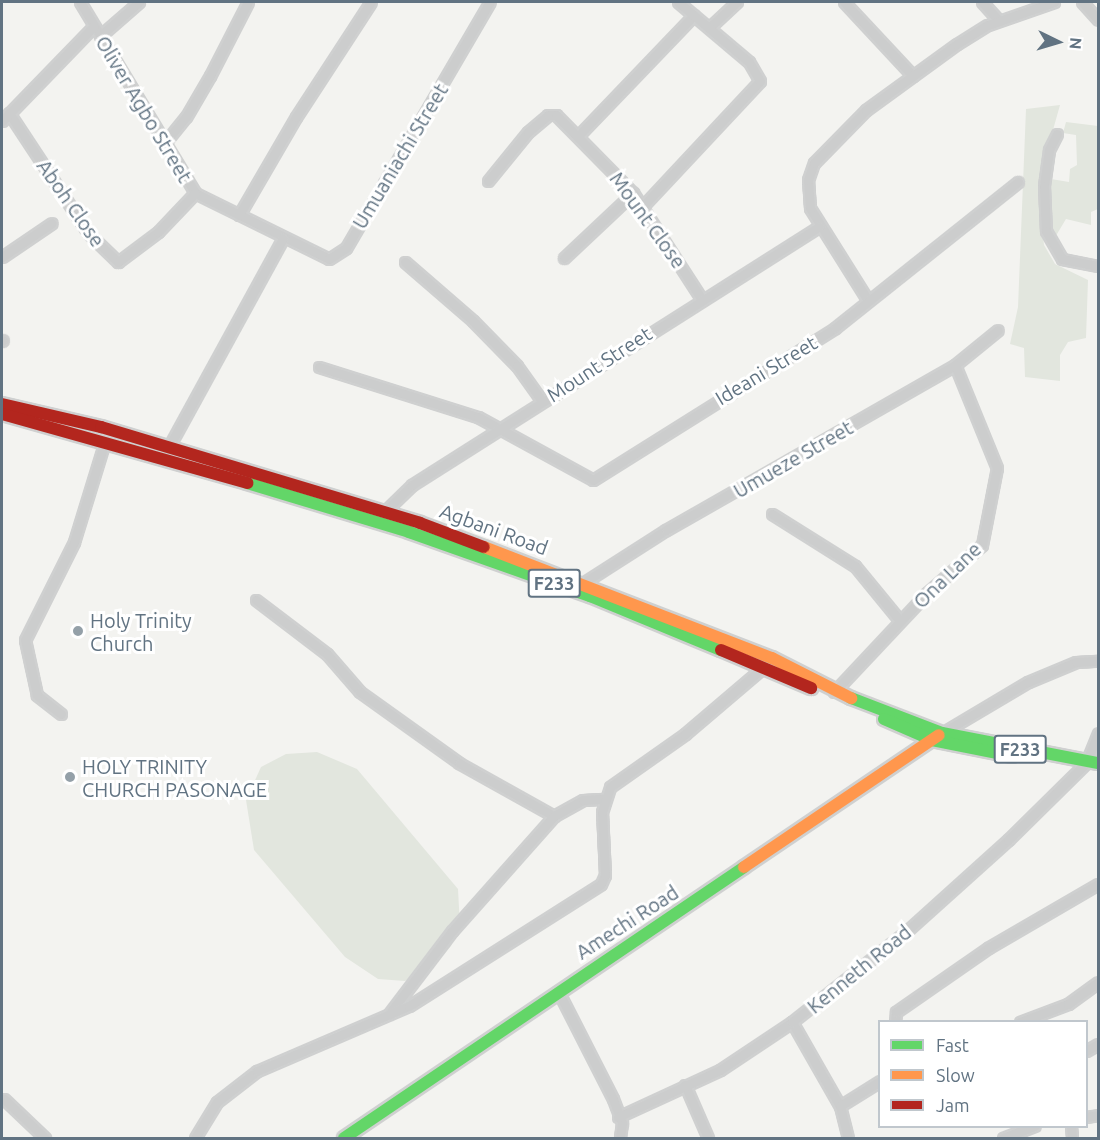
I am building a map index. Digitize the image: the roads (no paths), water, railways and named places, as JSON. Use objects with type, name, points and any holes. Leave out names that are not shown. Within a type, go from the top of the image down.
[{"type":"main road","name":"Agbani Road","points":[[2,404],[166,452],[386,511],[584,583],[937,736]]},
{"type":"main road","name":"Agbani Road","points":[[2,414],[105,441],[166,452],[374,521],[590,596],[768,662],[937,736],[1088,764],[1098,770]]},
{"type":"main road","name":"Amechi Road","points":[[344,1138],[937,736]]},
{"type":"street","name":"Oliver Agbo Street","points":[[80,2],[163,145],[195,194],[283,238]]},
{"type":"street","points":[[99,36],[139,2]]},
{"type":"street","points":[[163,145],[178,129],[210,76],[248,2]]},
{"type":"street","points":[[239,216],[296,117],[371,2]]},
{"type":"street","name":"Umuaniachi Street","points":[[283,238],[324,259],[333,258],[346,248],[490,2]]},
{"type":"street","points":[[643,206],[758,86],[757,71],[710,27],[678,2]]},
{"type":"street","points":[[710,27],[737,2]]},
{"type":"street","points":[[844,2],[913,76]]},
{"type":"street","points":[[981,2],[999,21]]},
{"type":"street","points":[[867,299],[820,226],[807,194],[814,163],[859,116],[957,44],[999,21],[1054,2]]},
{"type":"street","points":[[1082,2],[1098,20]]},
{"type":"street","points":[[579,135],[694,15]]},
{"type":"street","points":[[2,121],[94,26]]},
{"type":"street","name":"Aboh Close","points":[[9,113],[83,226],[118,262],[126,260],[158,232],[195,194]]},
{"type":"street","name":"Mount Close","points":[[488,181],[520,139],[548,115],[556,115],[579,135],[633,193],[701,298]]},
{"type":"street","points":[[1057,134],[1049,150],[1043,197],[1051,245],[1057,255],[1068,262],[1098,266]]},
{"type":"street","name":"Ideani Street","points":[[496,430],[593,480],[835,328],[867,299],[1018,182]]},
{"type":"street","points":[[564,258],[633,193]]},
{"type":"street","points":[[2,257],[52,223]]},
{"type":"street","name":"Mount Street","points":[[374,521],[412,485],[701,298],[820,226]]},
{"type":"street","points":[[166,452],[283,238]]},
{"type":"street","points":[[405,262],[473,321],[517,366],[542,401]]},
{"type":"street","name":"Umueze Street","points":[[584,583],[666,530],[955,365],[998,330]]},
{"type":"street","name":"Ona Lane","points":[[834,692],[900,621],[980,548],[997,480],[995,459],[955,365]]},
{"type":"street","points":[[319,367],[449,406],[496,430]]},
{"type":"street","points":[[61,714],[37,695],[25,640],[74,542],[105,441]]},
{"type":"street","points":[[772,514],[855,566],[900,621]]},
{"type":"street","points":[[256,600],[327,654],[360,692],[459,763],[554,816]]},
{"type":"street","points":[[937,736],[1028,682],[1076,662],[1098,661]]},
{"type":"street","points":[[195,1138],[217,1102],[257,1071],[389,1014],[480,963],[601,884],[605,875],[605,799],[618,779],[685,734],[768,662]]},
{"type":"street","points":[[1088,764],[1098,733]]},
{"type":"street","name":"Kenneth Road","points":[[618,1117],[746,1054],[792,1022],[954,889],[1088,764]]},
{"type":"street","points":[[389,1014],[452,931],[554,816],[583,800],[605,799]]},
{"type":"street","points":[[895,1020],[896,1012],[988,948],[1098,884]]},
{"type":"street","points":[[1030,1019],[1068,1004],[1098,982]]},
{"type":"street","points":[[558,991],[622,1123],[620,1138]]},
{"type":"street","points":[[792,1022],[840,1106],[848,1138]]},
{"type":"street","points":[[840,1106],[878,1083]]},
{"type":"street","points":[[685,1085],[708,1138]]},
{"type":"street","points":[[4,1099],[45,1138]]},
{"type":"street","points":[[1003,1138],[1030,1128]]},
{"type":"place","name":"Holy Trinity Church","points":[[78,631]]},
{"type":"place","name":"HOLY TRINITY CHURCH PASONAGE","points":[[70,777]]}]
